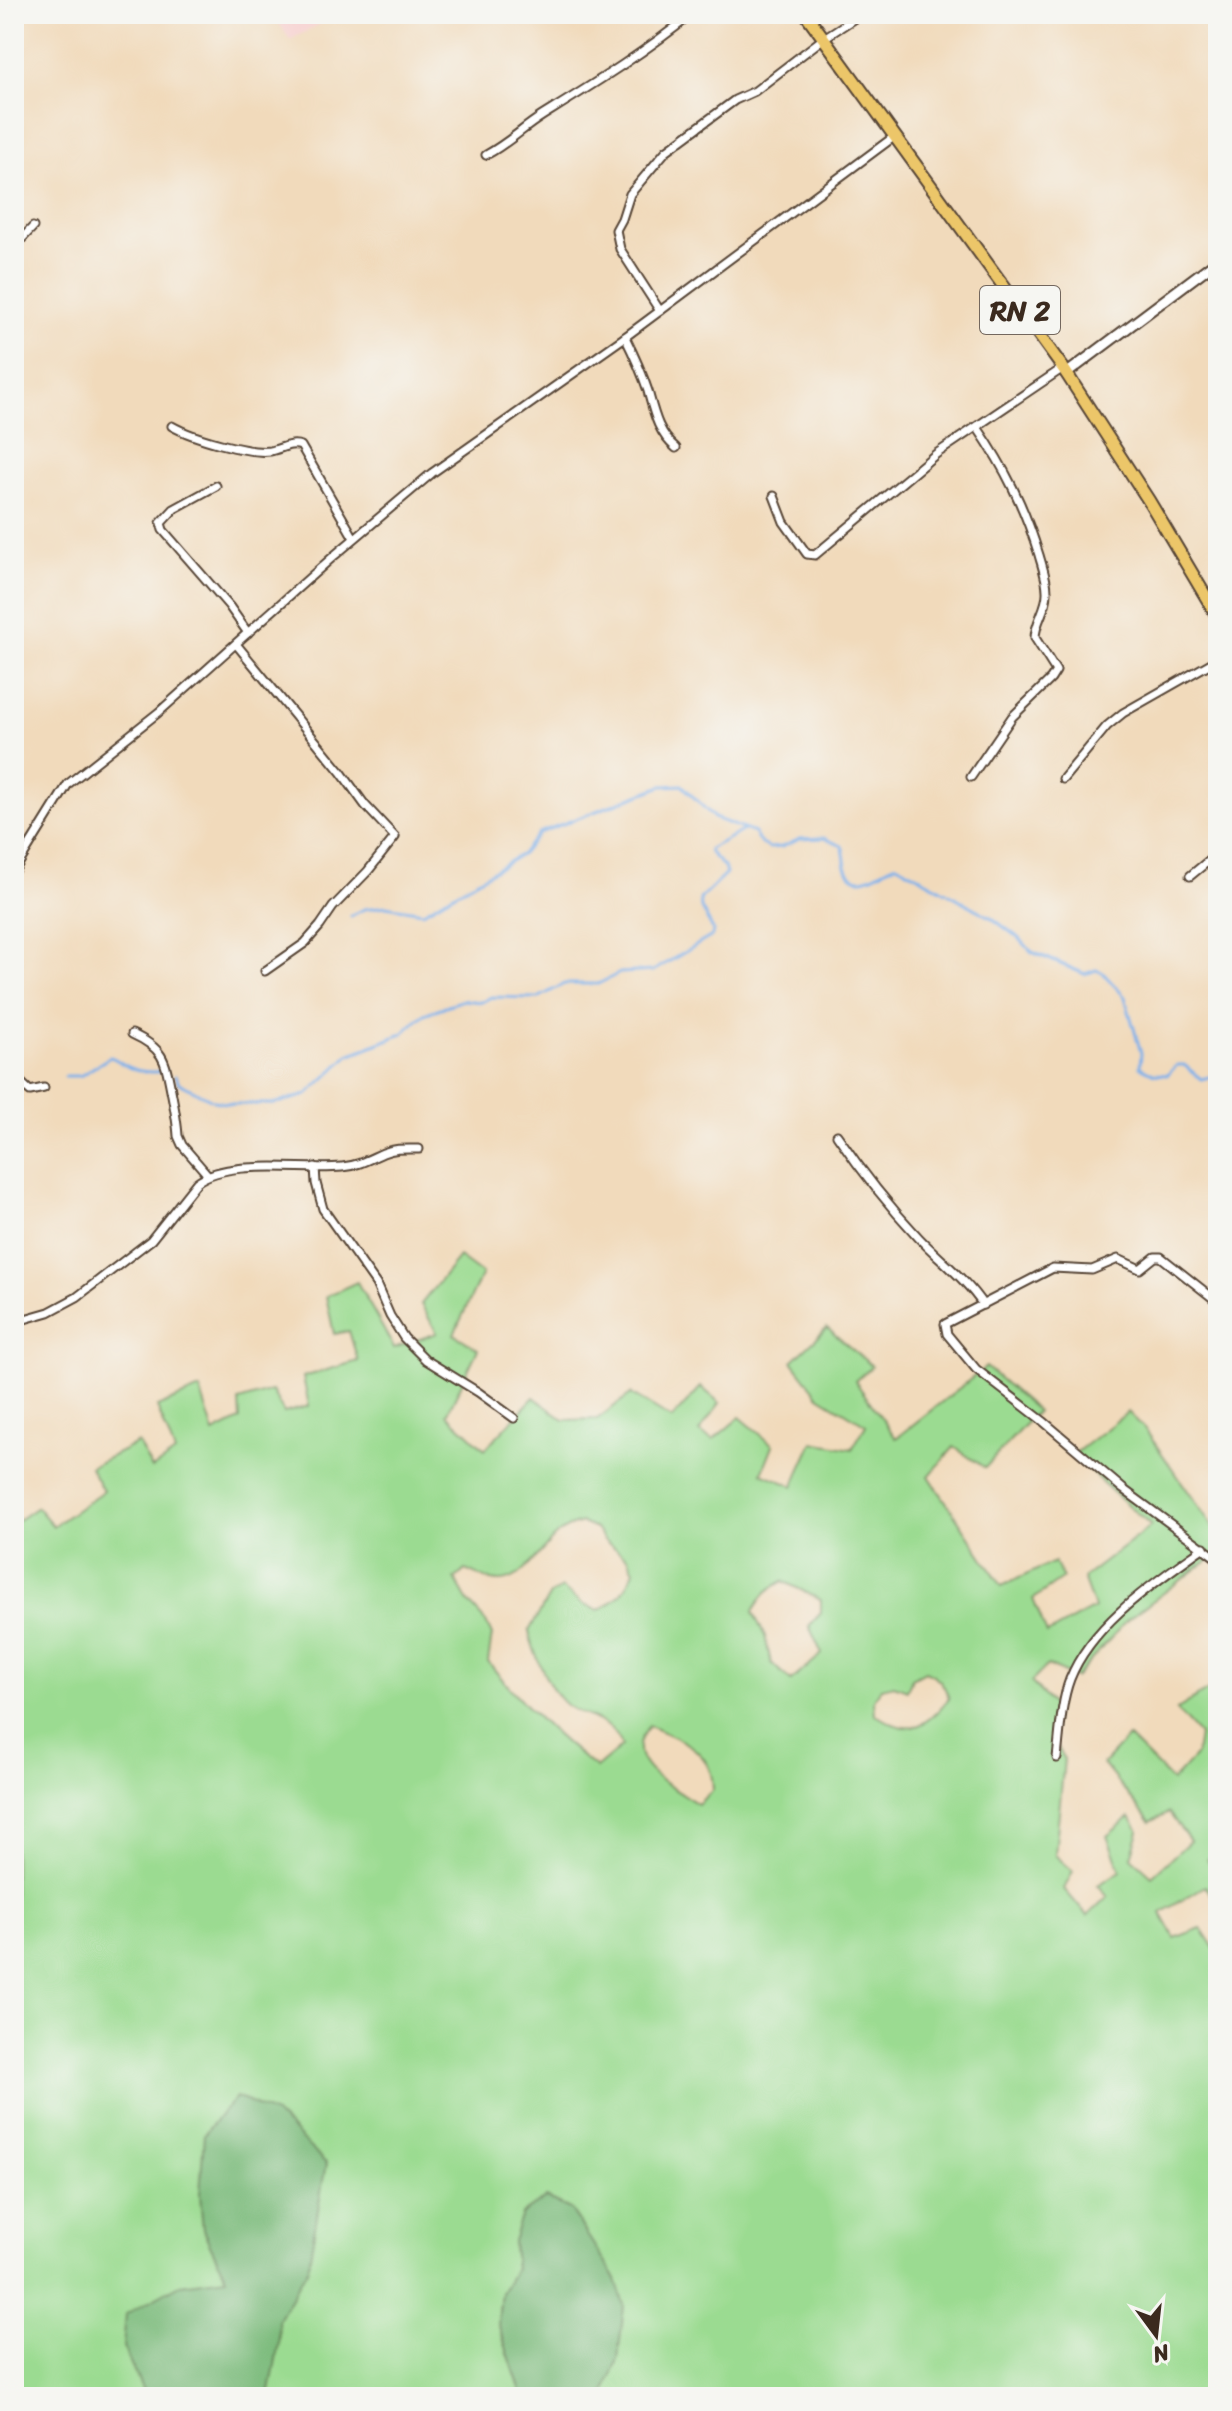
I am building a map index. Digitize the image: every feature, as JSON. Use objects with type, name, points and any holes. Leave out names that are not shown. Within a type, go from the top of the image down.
[{"type":"main road","name":"RN 2","points":[[806,14],[1064,371],[1149,501],[1218,617]]},
{"type":"street","points":[[486,155],[649,49],[692,14]]},
{"type":"street","points":[[660,311],[616,238],[616,230],[630,194],[682,137],[735,100],[755,91],[861,14]]},
{"type":"street","points":[[14,871],[68,784],[159,712],[354,538],[432,473],[625,337],[895,136]]},
{"type":"street","points":[[14,247],[33,227]]},
{"type":"street","points":[[774,496],[784,522],[807,554],[815,555],[899,484],[1218,260]]},
{"type":"street","points":[[625,337],[656,421],[664,436],[676,448]]},
{"type":"street","points":[[172,426],[186,434],[239,449],[270,451],[295,444],[301,446],[354,538]]},
{"type":"street","points":[[971,777],[1012,717],[1056,671],[1035,638],[1038,621],[1047,602],[1048,588],[1033,537],[1009,477],[977,427]]},
{"type":"street","points":[[216,486],[174,509],[161,523],[163,530],[229,606],[248,633]]},
{"type":"street","points":[[236,644],[365,805],[395,837],[305,943],[265,971]]},
{"type":"street","points":[[1063,779],[1115,720],[1218,659]]},
{"type":"street","points":[[1190,876],[1218,853]]},
{"type":"street","points":[[132,1034],[148,1042],[160,1053],[168,1067],[178,1136],[207,1174]]},
{"type":"street","points":[[14,1076],[30,1091],[44,1088]]},
{"type":"street","points":[[837,1135],[866,1179],[920,1239],[973,1289],[983,1305]]},
{"type":"street","points":[[14,1322],[49,1312],[77,1297],[151,1240],[197,1182],[207,1174],[257,1168],[349,1166],[401,1148],[419,1149]]},
{"type":"street","points":[[315,1167],[323,1209],[376,1284],[404,1338],[426,1360],[514,1418]]},
{"type":"street","points":[[1218,1302],[1161,1257],[1140,1269],[1118,1259],[1092,1270],[1053,1268],[945,1324],[947,1334],[976,1369],[1123,1489],[1218,1559]]},
{"type":"street","points":[[1057,1758],[1070,1678],[1102,1629],[1128,1605],[1204,1547]]},
{"type":"shaded area","points":[[273,14],[339,14],[290,40]]},
{"type":"green space","points":[[459,1257],[482,1274],[454,1334],[478,1349],[447,1414],[485,1449],[534,1397],[564,1420],[597,1419],[631,1394],[672,1419],[701,1387],[720,1403],[699,1432],[713,1440],[740,1417],[773,1445],[762,1473],[793,1486],[813,1442],[852,1449],[866,1425],[819,1396],[792,1361],[827,1328],[872,1366],[855,1381],[896,1438],[986,1367],[1037,1411],[985,1468],[954,1447],[929,1476],[1002,1586],[1054,1562],[1063,1578],[1033,1599],[1047,1634],[1094,1608],[1083,1578],[1151,1526],[1074,1454],[1128,1412],[1144,1428],[1218,1534],[1218,1553],[1128,1619],[1075,1678],[1048,1665],[1031,1682],[1056,1708],[1052,1741],[1064,1759],[1055,1855],[1073,1871],[1064,1889],[1087,1916],[1108,1896],[1098,1885],[1121,1871],[1107,1836],[1130,1817],[1139,1831],[1131,1857],[1152,1876],[1190,1841],[1169,1813],[1150,1822],[1103,1764],[1128,1737],[1172,1781],[1196,1755],[1199,1735],[1176,1710],[1218,1684],[1218,1749],[1210,1767],[1218,1779],[1218,1850],[1207,1859],[1218,1875],[1218,1902],[1205,1886],[1161,1913],[1175,1938],[1201,1928],[1218,1954],[1218,2397],[604,2397],[618,2359],[585,2231],[570,2209],[546,2198],[513,2241],[515,2269],[501,2293],[498,2323],[523,2397],[14,2397],[14,1523],[37,1507],[53,1526],[103,1491],[90,1467],[138,1443],[152,1469],[175,1453],[157,1407],[200,1389],[214,1433],[240,1420],[239,1401],[272,1391],[284,1413],[309,1406],[303,1377],[358,1361],[349,1331],[334,1334],[326,1296],[357,1282],[394,1348],[437,1333],[421,1304]],"holes":[[[582,1523],[596,1529],[604,1540],[628,1558],[634,1570],[620,1594],[598,1610],[584,1605],[562,1588],[550,1595],[529,1631],[544,1672],[562,1701],[577,1712],[607,1725],[618,1737],[622,1746],[596,1768],[539,1719],[488,1662],[492,1635],[455,1579],[465,1570],[492,1580],[510,1579],[525,1569],[567,1528]],[[783,1581],[821,1600],[821,1613],[809,1626],[822,1654],[791,1681],[771,1663],[765,1636],[753,1612],[765,1594]],[[925,1671],[930,1673],[941,1682],[949,1699],[931,1717],[915,1726],[898,1726],[875,1714],[874,1700],[881,1688],[894,1685],[907,1690],[912,1678]],[[649,1726],[693,1748],[708,1765],[713,1790],[698,1804],[662,1781],[643,1762],[639,1751],[641,1739]]]},
{"type":"green space","points":[[236,2097],[275,2114],[326,2163],[308,2268],[278,2320],[279,2343],[269,2397],[146,2397],[123,2347],[126,2314],[180,2284],[226,2278],[203,2230],[200,2194],[204,2134]]},
{"type":"green space","points":[[546,2198],[570,2209],[616,2279],[624,2305],[618,2359],[604,2397],[523,2397],[498,2323],[501,2293],[515,2269],[513,2241],[522,2214]]},
{"type":"waterway","points":[[351,916],[364,909],[386,906],[423,912],[522,854],[539,833],[662,786],[682,785],[714,818],[754,833],[761,844],[770,848],[782,847],[800,839],[824,838],[842,846],[850,874],[862,879],[897,864],[992,918],[1032,952],[1085,974],[1096,970],[1102,972],[1125,997],[1141,1053],[1140,1067],[1154,1074],[1167,1075],[1177,1065],[1184,1065],[1201,1079],[1218,1075]]},
{"type":"waterway","points":[[175,1076],[179,1083],[214,1101],[273,1104],[307,1095],[349,1055],[402,1034],[424,1014],[463,1000],[482,1002],[491,997],[538,998],[564,984],[598,984],[620,973],[653,971],[712,936],[713,930],[701,908],[700,899],[726,874],[709,849],[744,830]]},
{"type":"waterway","points":[[65,1076],[80,1076],[110,1057],[138,1070],[166,1071]]}]
